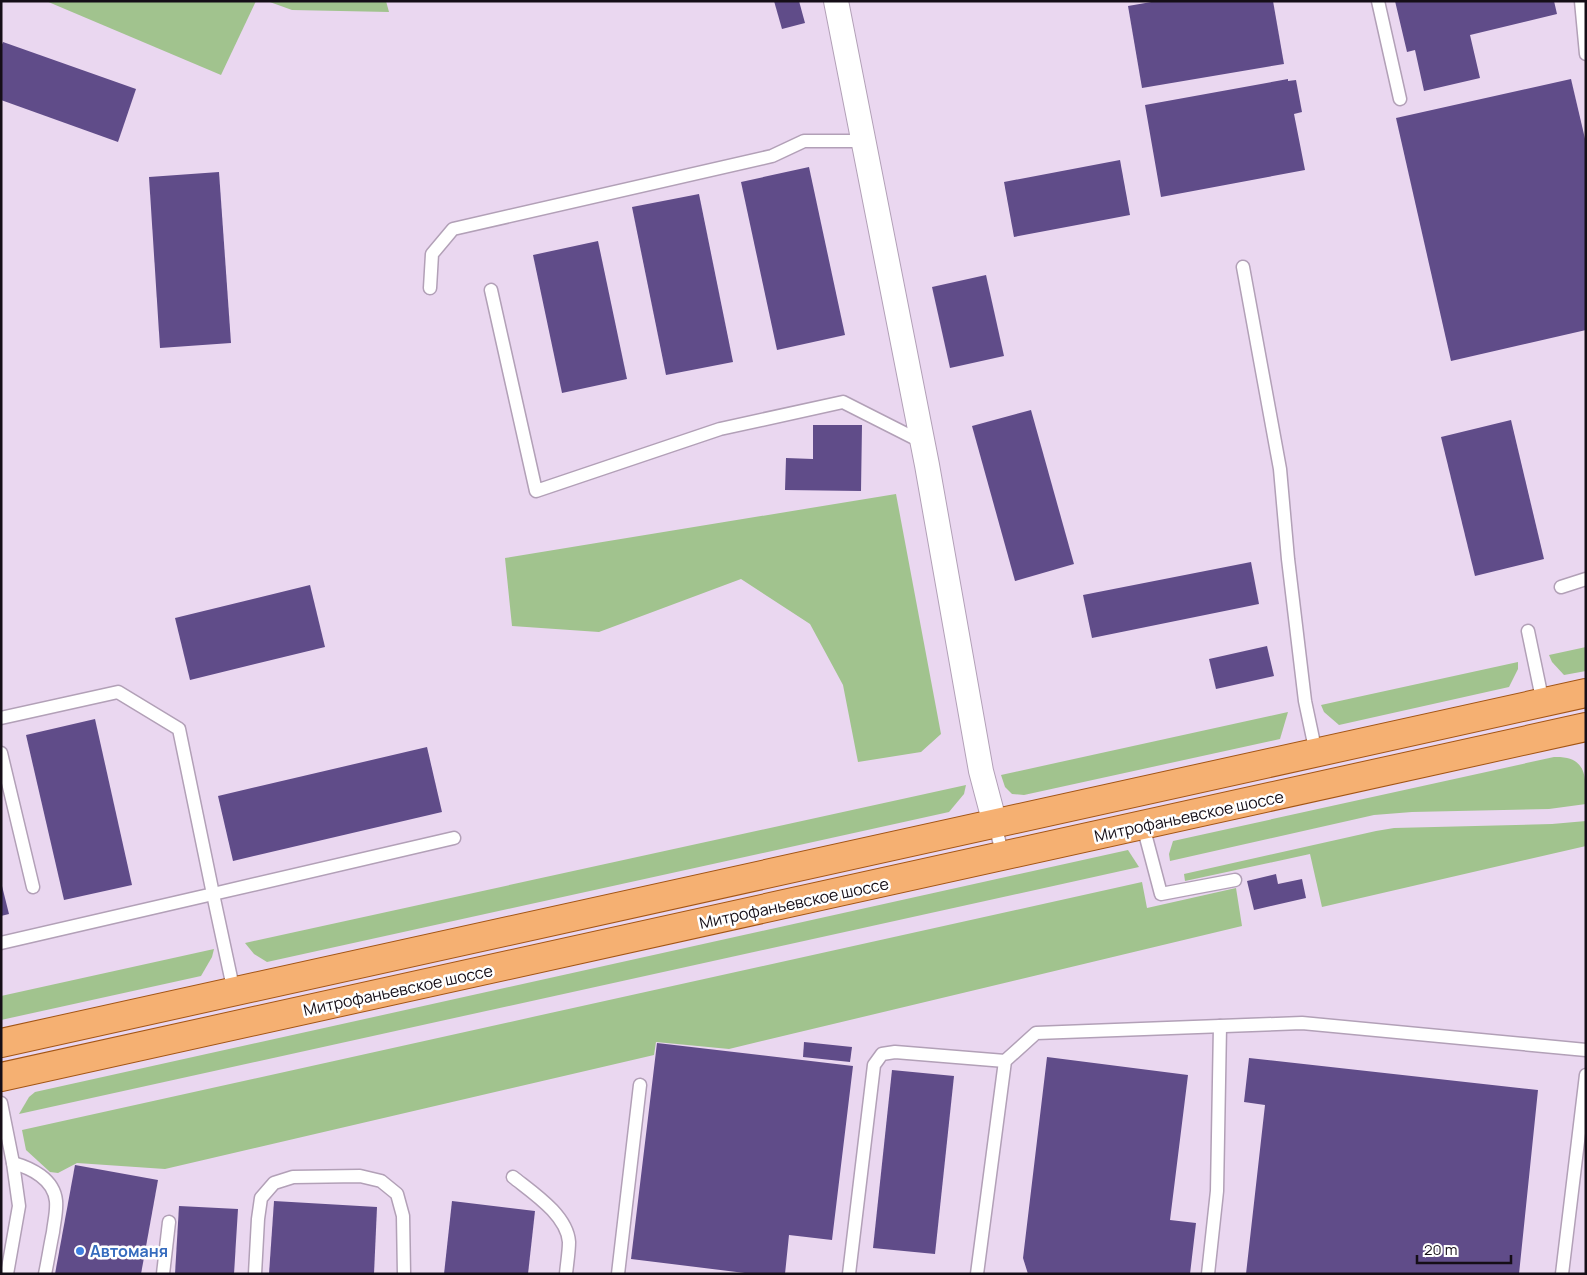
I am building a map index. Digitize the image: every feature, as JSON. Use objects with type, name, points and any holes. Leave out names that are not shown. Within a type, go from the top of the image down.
[{"type":"main road","name":"Митрофаньевское шоссе","points":[[1,1043],[1586,693]]},
{"type":"main road","name":"Митрофаньевское шоссе","points":[[1,1077],[1586,727]]},
{"type":"street","points":[[836,1],[922,442],[980,768],[995,824]]},
{"type":"lane","points":[[1378,1],[1400,99]]},
{"type":"lane","points":[[1581,1],[1586,54]]},
{"type":"lane","points":[[430,288],[432,254],[453,228],[772,156],[804,141],[863,141]]},
{"type":"lane","points":[[1243,267],[1280,469],[1304,701],[1316,753]]},
{"type":"lane","points":[[491,290],[536,491],[720,430],[843,402],[922,442]]},
{"type":"lane","points":[[1561,587],[1586,579]]},
{"type":"lane","points":[[1528,631],[1543,703]]},
{"type":"lane","points":[[1,718],[118,692],[179,729],[234,992]]},
{"type":"lane","points":[[1,753],[33,887]]},
{"type":"lane","points":[[995,824],[1003,857]]},
{"type":"lane","points":[[1144,826],[1161,894],[1234,880]]},
{"type":"lane","points":[[1,943],[454,838]]},
{"type":"lane","points":[[977,1274],[1005,1061],[1036,1033],[1302,1022],[1586,1050]]},
{"type":"lane","points":[[1208,1274],[1217,1191],[1220,1026]]},
{"type":"lane","points":[[849,1274],[874,1065],[882,1054],[895,1052],[1005,1061]]},
{"type":"lane","points":[[1562,1274],[1586,1075]]},
{"type":"lane","points":[[618,1274],[640,1085]]},
{"type":"lane","points":[[1,1103],[20,1206],[7,1274]]},
{"type":"lane","points":[[13,1163],[37,1172],[52,1189],[56,1200],[56,1213],[45,1274]]},
{"type":"lane","points":[[254,1274],[261,1198],[274,1183],[293,1177],[350,1176],[360,1176],[381,1181],[397,1194],[403,1216],[404,1274]]},
{"type":"lane","points":[[513,1177],[554,1212],[564,1225],[569,1241],[566,1274]]},
{"type":"lane","points":[[163,1274],[169,1222]]},
{"type":"green space","points":[[46,1],[256,1],[221,75]]},
{"type":"green space","points":[[267,1],[386,1],[389,12],[292,10]]},
{"type":"green space","points":[[896,494],[941,734],[921,752],[858,762],[843,685],[810,624],[741,579],[599,632],[512,626],[505,558]]},
{"type":"green space","points":[[1586,647],[1586,671],[1564,675],[1552,662],[1549,655]]},
{"type":"green space","points":[[1518,662],[1518,669],[1509,687],[1339,725],[1324,712],[1321,705]]},
{"type":"green space","points":[[1288,712],[1280,739],[1024,795],[1012,794],[1005,787],[1001,775]]},
{"type":"green space","points":[[1554,757],[1573,760],[1579,764],[1585,777],[1586,804],[1549,809],[1412,812],[1374,815],[1170,861],[1169,854],[1173,841]]},
{"type":"green space","points":[[966,785],[964,794],[949,812],[267,962],[254,954],[245,943]]},
{"type":"green space","points":[[1586,821],[1586,846],[1322,907],[1310,854],[1185,881],[1184,874],[1394,828],[1552,824]]},
{"type":"green space","points":[[1128,850],[1139,867],[19,1114],[29,1097],[35,1092]]},
{"type":"green space","points":[[1142,882],[1147,908],[1236,888],[1242,926],[729,1049],[656,1042],[654,1055],[165,1169],[77,1163],[58,1173],[50,1172],[26,1150],[22,1130]]},
{"type":"green space","points":[[214,949],[212,957],[201,976],[1,1020],[1,996]]},
{"type":"building","points":[[774,1],[799,1],[805,23],[782,29]]},
{"type":"building","points":[[1157,1],[1273,1],[1284,64],[1142,88],[1128,6]]},
{"type":"building","points":[[1395,1],[1554,1],[1557,14],[1470,35],[1480,78],[1424,91],[1415,50],[1407,52]]},
{"type":"building","points":[[3,42],[136,89],[118,142],[1,100],[1,47]]},
{"type":"building","points":[[1288,79],[1288,81],[1296,80],[1302,112],[1294,114],[1305,170],[1161,197],[1145,105]]},
{"type":"building","points":[[1571,79],[1586,143],[1586,330],[1451,361],[1396,118]]},
{"type":"building","points":[[1120,160],[1130,215],[1014,237],[1004,182]]},
{"type":"building","points":[[809,167],[845,335],[777,350],[741,182]]},
{"type":"building","points":[[219,172],[231,343],[160,348],[149,177]]},
{"type":"building","points":[[699,194],[733,362],[666,375],[632,207]]},
{"type":"building","points":[[598,241],[627,379],[562,393],[533,255]]},
{"type":"building","points":[[986,275],[1004,356],[950,368],[932,287]]},
{"type":"building","points":[[1031,410],[1074,564],[1015,581],[972,426]]},
{"type":"building","points":[[1511,420],[1544,559],[1475,576],[1441,437]]},
{"type":"building","points":[[813,425],[862,425],[861,491],[785,490],[786,458],[813,459]]},
{"type":"building","points":[[1251,562],[1259,604],[1092,638],[1083,595]]},
{"type":"building","points":[[310,585],[325,647],[190,680],[175,618]]},
{"type":"building","points":[[1267,646],[1274,676],[1216,689],[1209,659]]},
{"type":"building","points":[[95,719],[132,885],[64,900],[26,735]]},
{"type":"building","points":[[427,747],[442,812],[233,861],[218,796]]},
{"type":"building","points":[[1276,874],[1278,884],[1302,879],[1306,898],[1254,910],[1247,881]]},
{"type":"building","points":[[1,882],[9,914],[1,916]]},
{"type":"building","points":[[804,1042],[852,1047],[850,1062],[803,1057]]},
{"type":"building","points":[[657,1043],[853,1066],[832,1240],[789,1235],[785,1274],[753,1274],[631,1259]]},
{"type":"building","points":[[1047,1057],[1188,1075],[1170,1220],[1196,1223],[1190,1274],[1028,1274],[1023,1258]]},
{"type":"building","points":[[1249,1058],[1538,1090],[1519,1274],[1246,1274],[1265,1105],[1244,1102]]},
{"type":"building","points":[[892,1070],[954,1076],[935,1254],[873,1248]]},
{"type":"building","points":[[75,1165],[158,1180],[141,1274],[55,1274]]},
{"type":"building","points":[[274,1201],[377,1207],[374,1274],[269,1274]]},
{"type":"building","points":[[452,1201],[535,1211],[528,1274],[444,1274]]},
{"type":"building","points":[[179,1206],[238,1209],[234,1274],[175,1274]]},
{"type":"place","name":"Автоманя","points":[[80,1251]]}]
